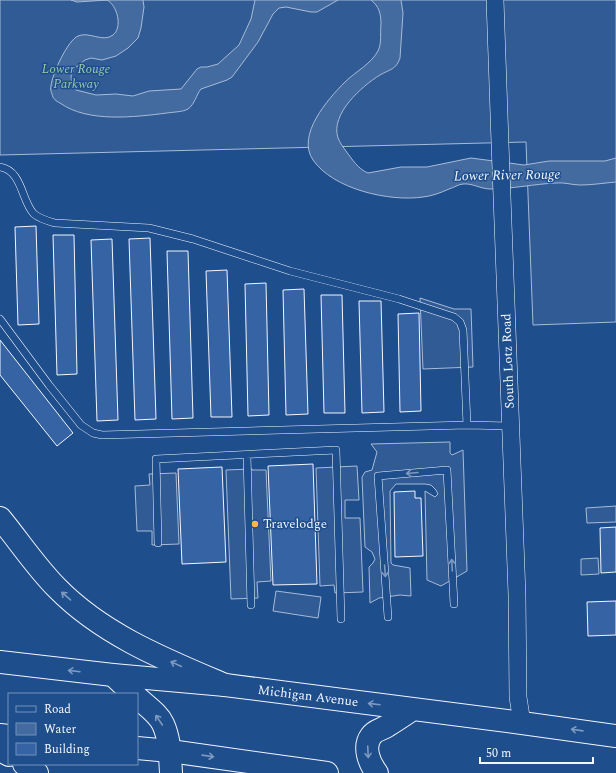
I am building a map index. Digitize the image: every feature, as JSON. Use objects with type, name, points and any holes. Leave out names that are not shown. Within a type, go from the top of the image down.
[{"type":"main road","points":[[0,518],[48,578],[81,609],[120,636],[175,664],[225,685]]},
{"type":"main road","name":"Michigan Avenue","points":[[0,662],[113,676],[225,685],[616,736]]},
{"type":"main road","points":[[113,676],[133,693]]},
{"type":"main road","points":[[138,698],[163,724],[170,751],[171,773]]},
{"type":"main road","points":[[377,773],[368,758],[368,744],[371,736],[377,730],[384,728],[413,709]]},
{"type":"main road","points":[[138,748],[170,751],[327,773]]},
{"type":"main road","points":[[25,765],[37,773]]},
{"type":"street","name":"South Lotz Road","points":[[496,0],[517,595],[518,697],[522,723]]},
{"type":"lane","points":[[0,167],[11,172],[20,184],[27,203],[34,214],[41,219],[55,223],[149,228],[193,239],[290,271],[399,299],[454,317],[460,322],[463,330],[468,425]]},
{"type":"lane","points":[[0,319],[81,425],[93,433],[102,435],[468,425],[511,426]]},
{"type":"lane","points":[[158,543],[156,459],[336,450],[341,619]]},
{"type":"lane","points":[[247,454],[251,605]]},
{"type":"lane","points":[[388,617],[378,476],[447,470],[454,604]]},
{"type":"shaded area","name":"Lower Rouge Parkway","points":[[0,0],[616,0],[616,322],[533,325],[526,142],[0,155]]},
{"type":"shaded area","points":[[420,298],[454,309],[471,309],[473,367],[423,369]]},
{"type":"shaded area","points":[[450,442],[450,453],[452,455],[463,450],[467,571],[441,586],[427,580],[425,491],[435,497],[438,494],[431,485],[396,484],[390,491],[391,563],[393,565],[410,568],[411,596],[400,595],[379,598],[370,603],[369,567],[375,559],[372,552],[365,547],[362,477],[365,472],[372,470],[377,452],[371,444]]},
{"type":"shaded area","points":[[357,466],[359,500],[345,500],[345,518],[360,518],[363,592],[335,593],[334,585],[320,586],[316,468]]},
{"type":"shaded area","points":[[226,470],[266,470],[271,581],[257,582],[258,598],[231,599]]},
{"type":"shaded area","points":[[176,473],[179,544],[152,545],[152,531],[137,531],[135,486],[150,485],[149,474]]},
{"type":"shaded area","points":[[616,506],[616,522],[587,523],[586,508]]},
{"type":"shaded area","points":[[598,558],[599,574],[581,575],[581,559]]},
{"type":"shaded area","points":[[276,591],[321,597],[318,618],[273,611]]},
{"type":"water","points":[[71,0],[107,0],[77,2]]},
{"type":"water","points":[[107,0],[143,0],[144,7],[138,38],[128,48],[116,56],[102,60],[91,58],[85,60],[74,69],[71,76],[72,85],[76,90],[96,95],[116,94],[133,96],[149,91],[181,89],[197,69],[218,64],[239,45],[251,19],[255,0],[338,0],[317,12],[286,7],[279,8],[273,14],[258,42],[232,77],[201,89],[188,109],[154,115],[112,117],[84,114],[71,109],[55,100],[52,96],[51,89],[57,66],[65,50],[74,39],[82,35],[105,38],[113,35],[116,31],[118,27],[118,16],[114,6]]},
{"type":"water","name":"Lower River Rouge","points":[[371,0],[401,0],[403,13],[400,58],[397,65],[380,75],[357,93],[343,110],[339,120],[337,129],[338,138],[361,169],[368,173],[401,167],[427,167],[471,158],[524,165],[549,161],[605,161],[616,158],[616,182],[580,185],[559,183],[540,184],[490,189],[470,184],[463,184],[433,195],[409,198],[379,195],[363,191],[334,179],[322,170],[313,160],[309,150],[308,140],[316,118],[330,98],[349,78],[367,64],[378,51],[381,17],[378,8]]},
{"type":"building","points":[[36,226],[39,324],[18,325],[15,227]]},
{"type":"building","points":[[53,235],[74,235],[77,374],[57,375]]},
{"type":"building","points":[[150,238],[156,419],[135,420],[129,239]]},
{"type":"building","points":[[112,239],[118,420],[97,421],[91,240]]},
{"type":"building","points":[[167,251],[188,251],[193,418],[172,419]]},
{"type":"building","points":[[227,270],[232,417],[211,417],[206,271]]},
{"type":"building","points":[[266,283],[269,415],[248,416],[245,284]]},
{"type":"building","points":[[304,289],[308,414],[286,415],[283,290]]},
{"type":"building","points":[[321,295],[342,295],[345,413],[324,413]]},
{"type":"building","points":[[359,301],[381,301],[384,412],[362,413]]},
{"type":"building","points":[[419,313],[421,411],[400,412],[398,314]]},
{"type":"building","points":[[0,340],[73,433],[57,446],[0,375]]},
{"type":"building","points":[[313,464],[317,584],[273,585],[268,466]]},
{"type":"building","points":[[222,467],[226,562],[182,564],[178,469]]},
{"type":"building","points":[[415,491],[415,498],[421,498],[423,556],[395,557],[394,492]]},
{"type":"building","points":[[616,527],[616,572],[601,573],[600,528]]},
{"type":"building","points":[[616,601],[616,635],[588,636],[587,602]]},
{"type":"place","name":"Travelodge","points":[[255,524]]}]
